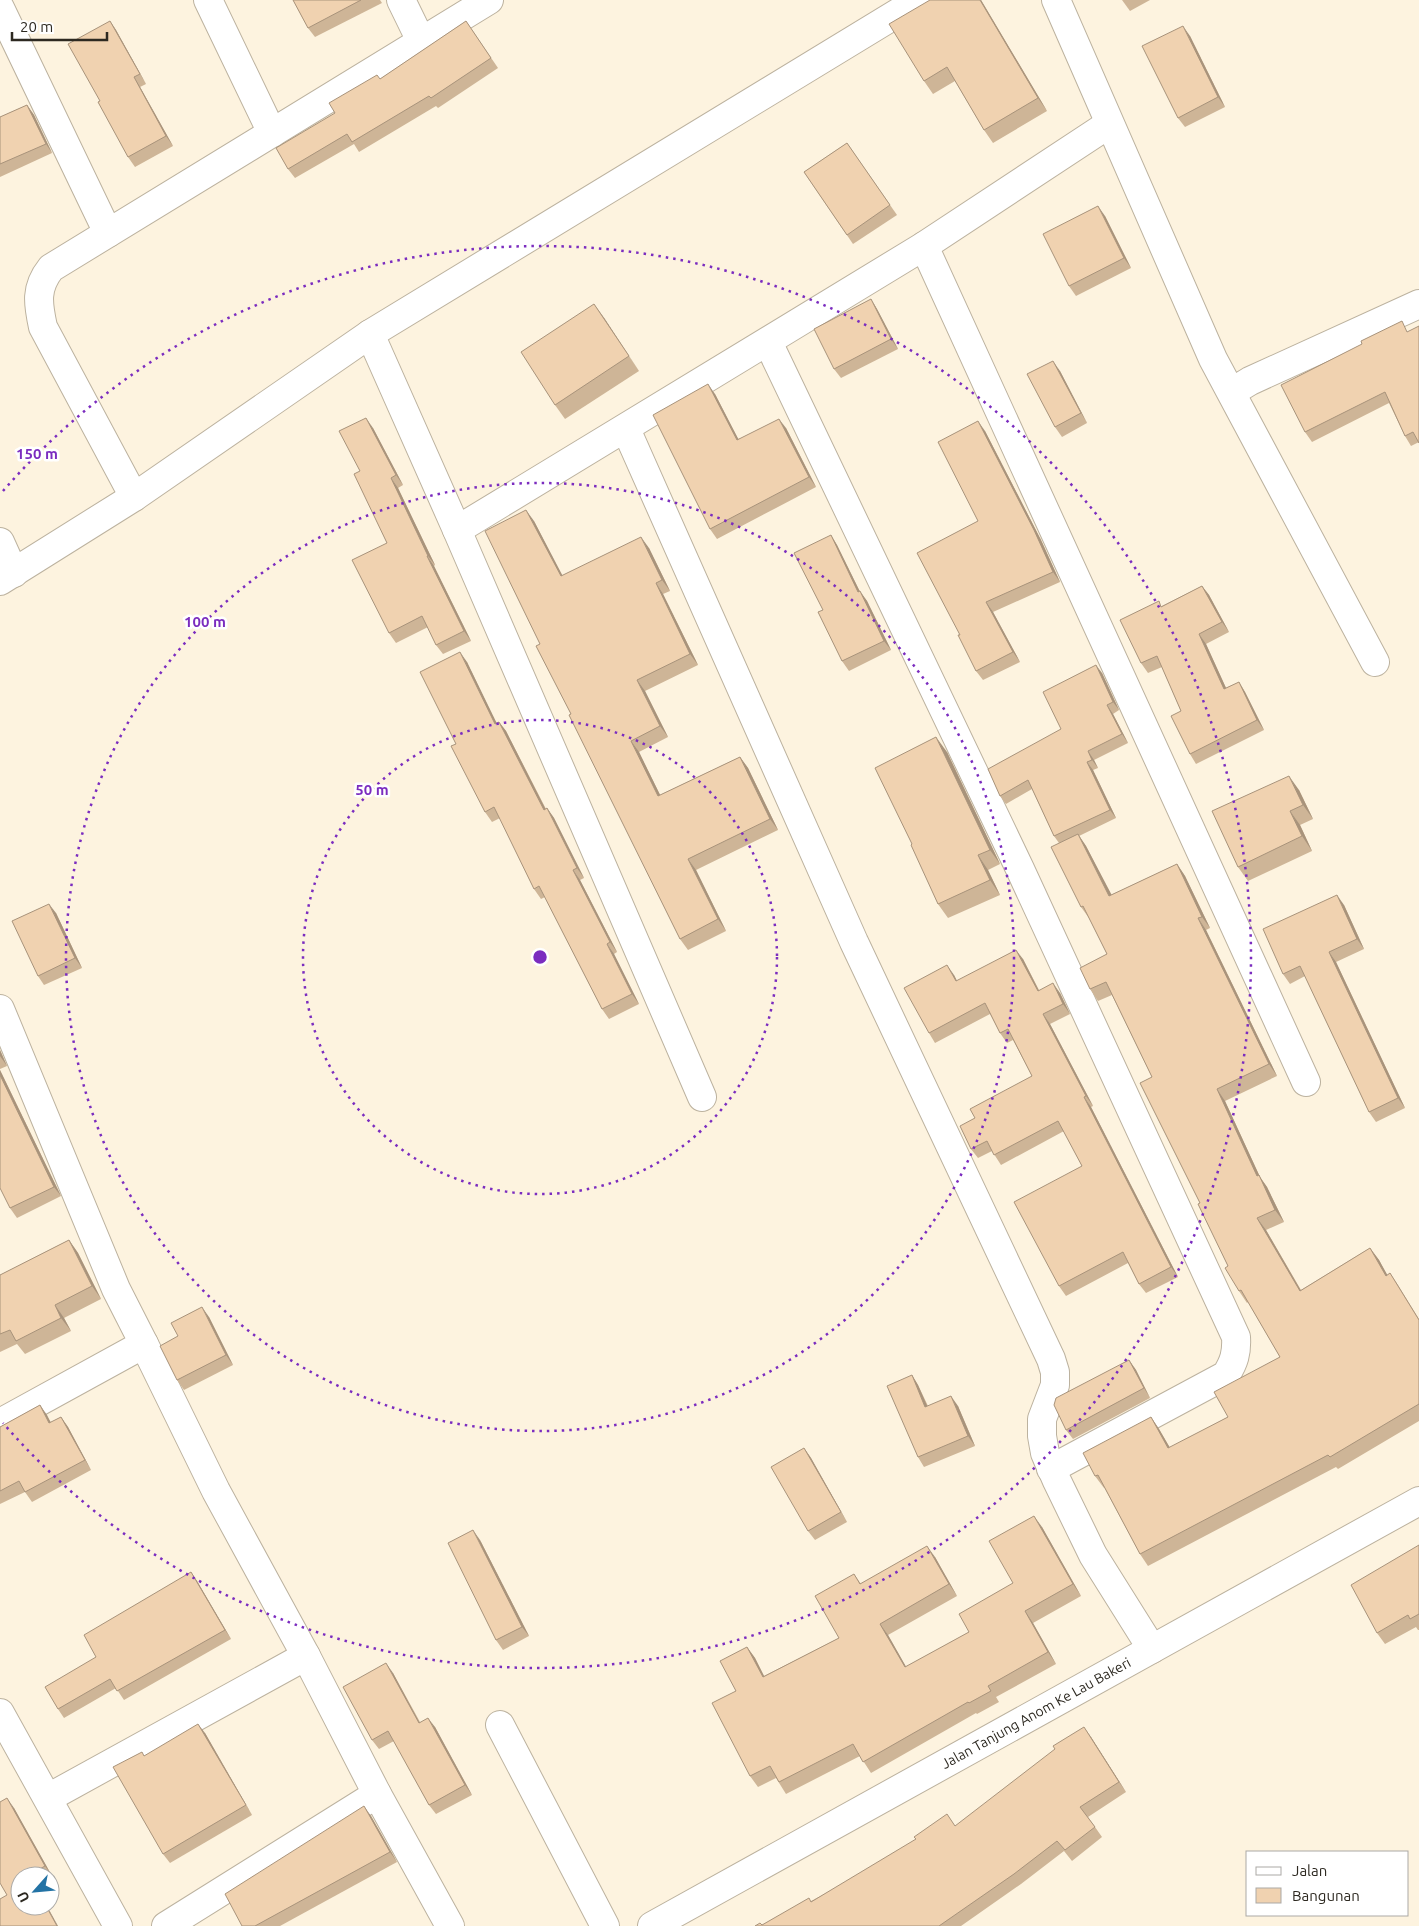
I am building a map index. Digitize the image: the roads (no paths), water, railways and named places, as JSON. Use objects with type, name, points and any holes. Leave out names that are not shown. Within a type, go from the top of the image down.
[{"type":"street","points":[[208,0],[272,133]]},
{"type":"street","points":[[401,0],[421,41]]},
{"type":"street","points":[[134,497],[43,327],[39,309],[39,293],[42,279],[51,268],[489,0]]},
{"type":"street","points":[[0,542],[7,577],[134,497],[370,334],[919,0]]},
{"type":"street","points":[[1056,0],[1213,359],[1375,662]]},
{"type":"street","points":[[0,8],[108,233]]},
{"type":"street","points":[[457,530],[626,429],[924,246],[1109,124]]},
{"type":"street","points":[[924,246],[1306,1082]]},
{"type":"street","points":[[1232,392],[1250,381],[1419,304]]},
{"type":"street","points":[[370,334],[457,530],[702,1097]]},
{"type":"street","points":[[768,342],[1020,869],[1236,1337],[1237,1349],[1234,1361],[1226,1375],[1051,1469]]},
{"type":"street","points":[[626,429],[854,942],[1051,1359],[1055,1372],[1055,1385],[1042,1419],[1045,1453],[1093,1555],[1152,1649]]},
{"type":"street","points":[[0,1009],[116,1289],[216,1491],[306,1656],[377,1794],[450,1926]]},
{"type":"street","points":[[0,1423],[144,1344]]},
{"type":"street","name":"Jalan Tanjung Anom Ke Lau Bakeri","points":[[652,1926],[1419,1501]]},
{"type":"street","points":[[48,1798],[306,1656]]},
{"type":"street","points":[[0,1713],[118,1926]]},
{"type":"street","points":[[500,1725],[605,1926]]},
{"type":"street","points":[[166,1926],[377,1794]]}]
